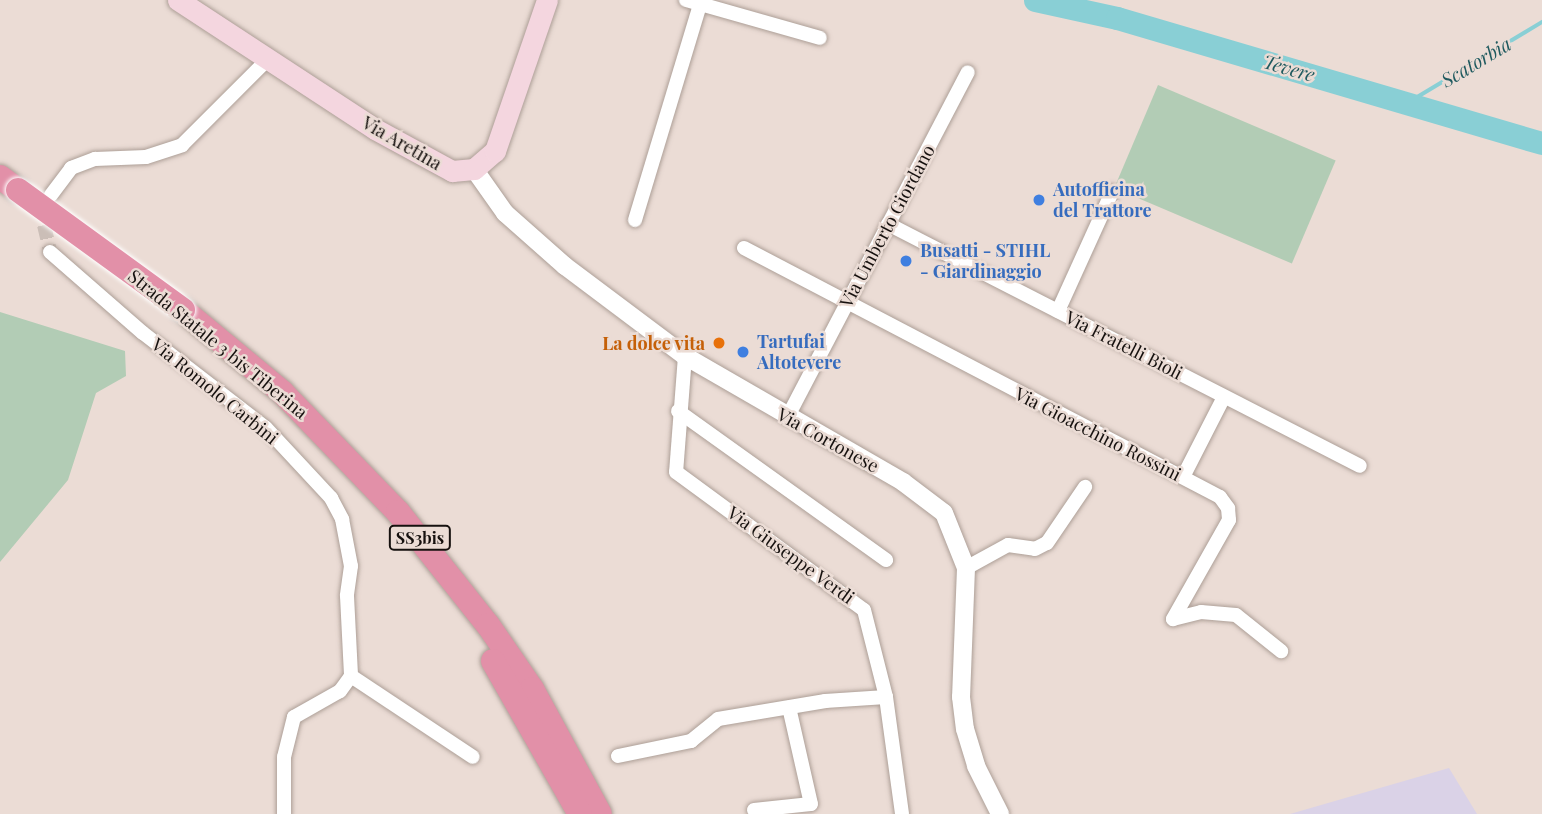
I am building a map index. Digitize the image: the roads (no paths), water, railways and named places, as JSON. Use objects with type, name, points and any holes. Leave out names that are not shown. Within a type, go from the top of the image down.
[{"type":"highway","name":"Strada Statale 3 bis Tiberina","points":[[7,192],[282,391],[398,512],[488,625],[532,689],[600,814]]},
{"type":"highway","name":"Strada Statale 3 bis Tiberina","points":[[177,316],[321,452],[416,558],[474,633],[516,696],[580,814]]},
{"type":"main road","name":"Via Aretina","points":[[178,0],[266,61],[435,165],[452,171],[474,169]]},
{"type":"main road","points":[[474,169],[495,151],[547,0]]},
{"type":"street","points":[[635,220],[694,1],[820,38]]},
{"type":"street","points":[[51,195],[71,168],[95,159],[146,157],[182,145],[266,61]]},
{"type":"street","name":"Via Umberto Giordano","points":[[787,418],[968,72]]},
{"type":"street","name":"Via Cortonese","points":[[474,169],[505,213],[565,266],[685,356],[787,418],[929,498],[954,528],[966,568],[961,697],[976,766],[1000,814]]},
{"type":"street","points":[[1058,311],[1112,192]]},
{"type":"street","name":"Via Fratelli Bioli","points":[[887,224],[1360,466]]},
{"type":"street","name":"Via Gioacchino Rossini","points":[[744,248],[846,304],[1220,497],[1228,508],[1228,520],[1173,620],[1201,612],[1236,615],[1282,652]]},
{"type":"street","name":"Via Romolo Carbini","points":[[50,252],[143,332],[267,428],[331,498],[342,519],[351,566],[347,596],[351,676]]},
{"type":"street","name":"Via Giuseppe Verdi","points":[[685,356],[678,411],[676,472],[864,610],[886,697],[902,814]]},
{"type":"street","points":[[1183,477],[1224,397]]},
{"type":"street","points":[[678,411],[886,560]]},
{"type":"street","points":[[966,568],[1008,545],[1035,549],[1047,543],[1084,487]]},
{"type":"street","points":[[284,814],[284,757],[294,717],[340,691],[351,676],[473,757]]},
{"type":"street","points":[[618,756],[691,741],[718,719],[789,707],[886,697]]},
{"type":"street","points":[[754,810],[811,804],[789,707]]},
{"type":"waterway","name":"Tevere","points":[[1035,0],[1117,18],[1542,143]]},
{"type":"waterway","name":"Scatorbia","points":[[1409,102],[1542,22]]},
{"type":"tunnel","points":[[48,207],[44,225],[50,252]]},
{"type":"place","name":"Autofficina del Trattore","points":[[1039,200]]},
{"type":"place","name":"Busatti - STIHL - Giardinaggio","points":[[906,261]]},
{"type":"place","name":"La dolce vita","points":[[719,343]]},
{"type":"place","name":"Tartufai Altotevere","points":[[743,352]]}]
